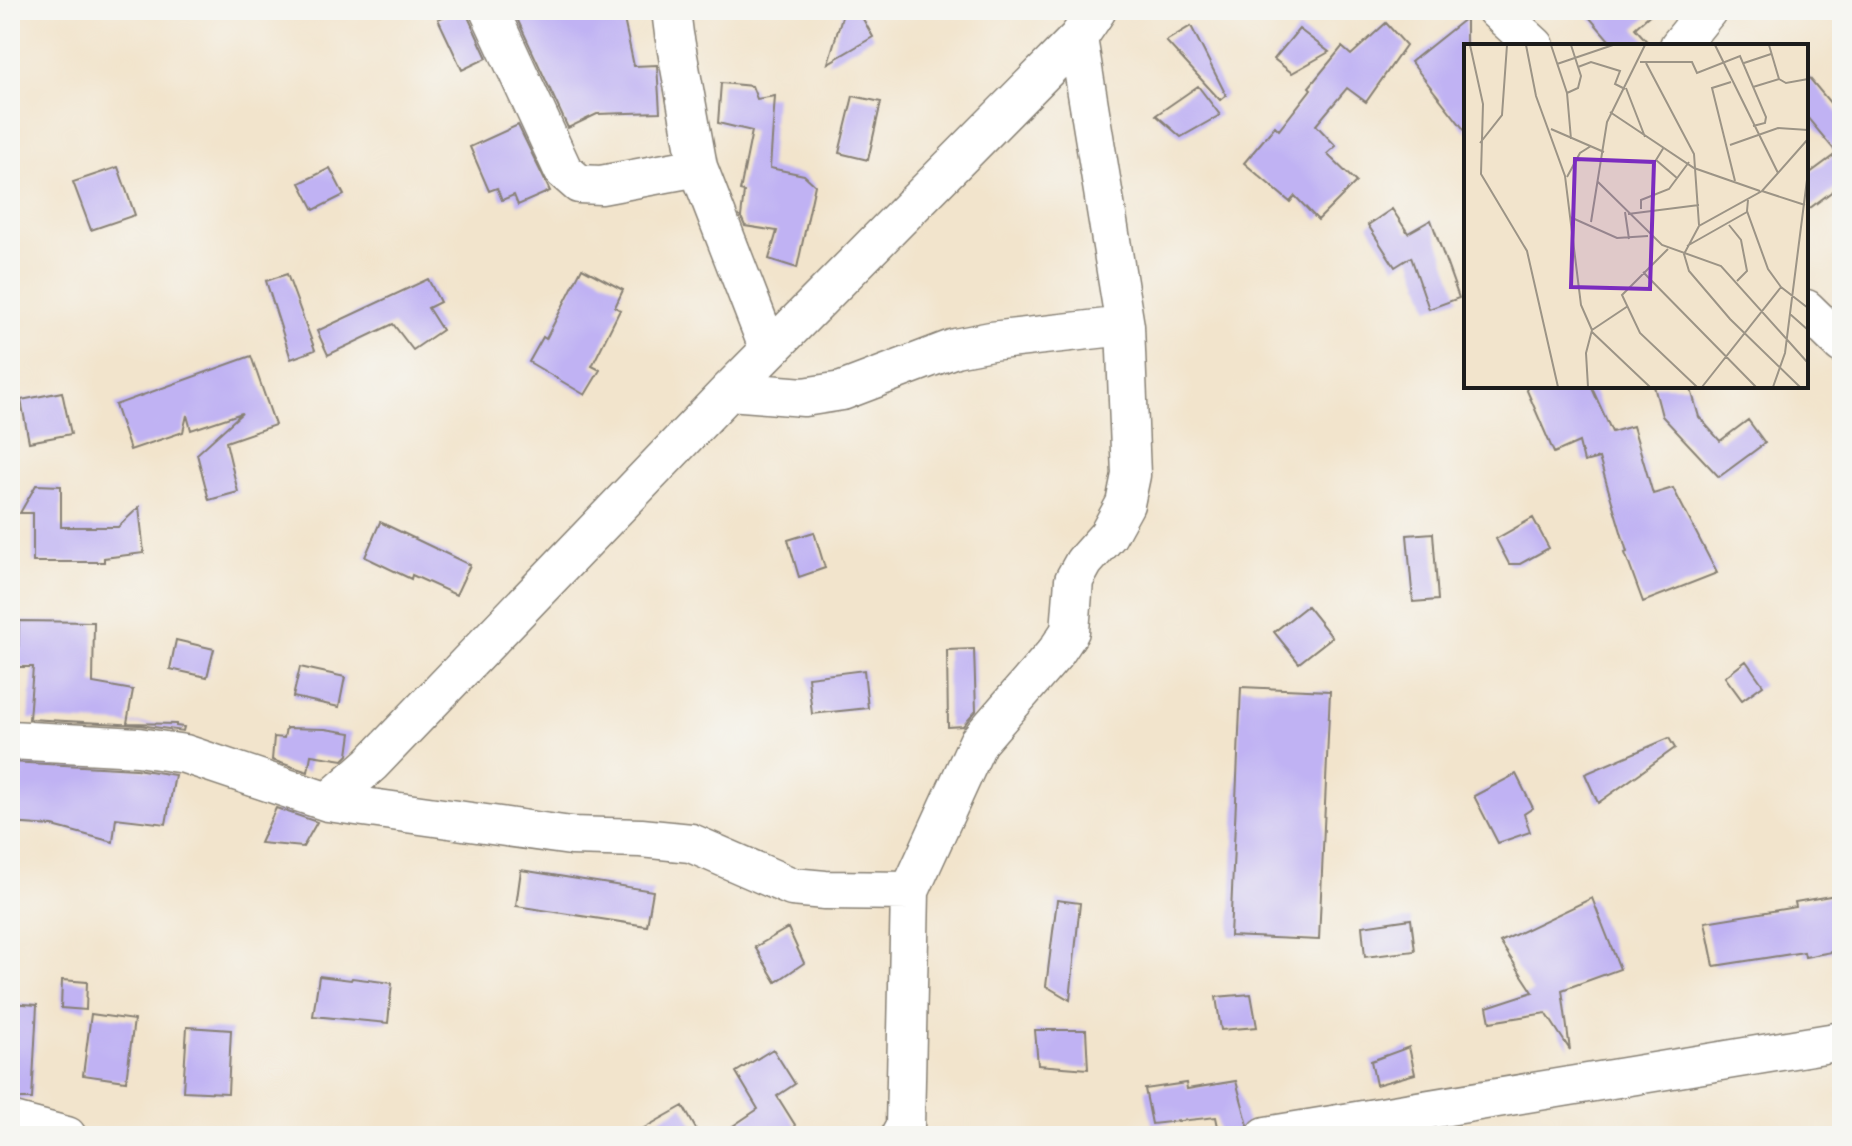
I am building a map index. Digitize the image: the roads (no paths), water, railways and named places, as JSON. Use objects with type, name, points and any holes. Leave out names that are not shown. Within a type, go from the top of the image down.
[{"type":"street","points":[[489,10],[563,170],[579,184],[601,185],[698,167]]},
{"type":"street","points":[[671,10],[698,167],[769,350]]},
{"type":"street","points":[[1496,10],[1533,44]]},
{"type":"street","points":[[1681,44],[1708,10]]},
{"type":"street","points":[[900,1136],[905,1127],[910,891],[978,742],[1056,652],[1070,631],[1074,580],[1084,562],[1108,535],[1125,504],[1131,475],[1125,326],[1088,24]]},
{"type":"street","points":[[328,802],[371,764],[729,391],[1088,24]]},
{"type":"street","points":[[1808,311],[1842,344]]},
{"type":"street","points":[[729,391],[804,397],[842,391],[955,348],[1125,326]]},
{"type":"street","points":[[10,740],[138,747],[185,754],[328,802],[571,836],[691,843],[792,887],[910,891]]},
{"type":"street","points":[[1266,1136],[1842,1041]]},
{"type":"street","points":[[10,1121],[67,1136]]}]
